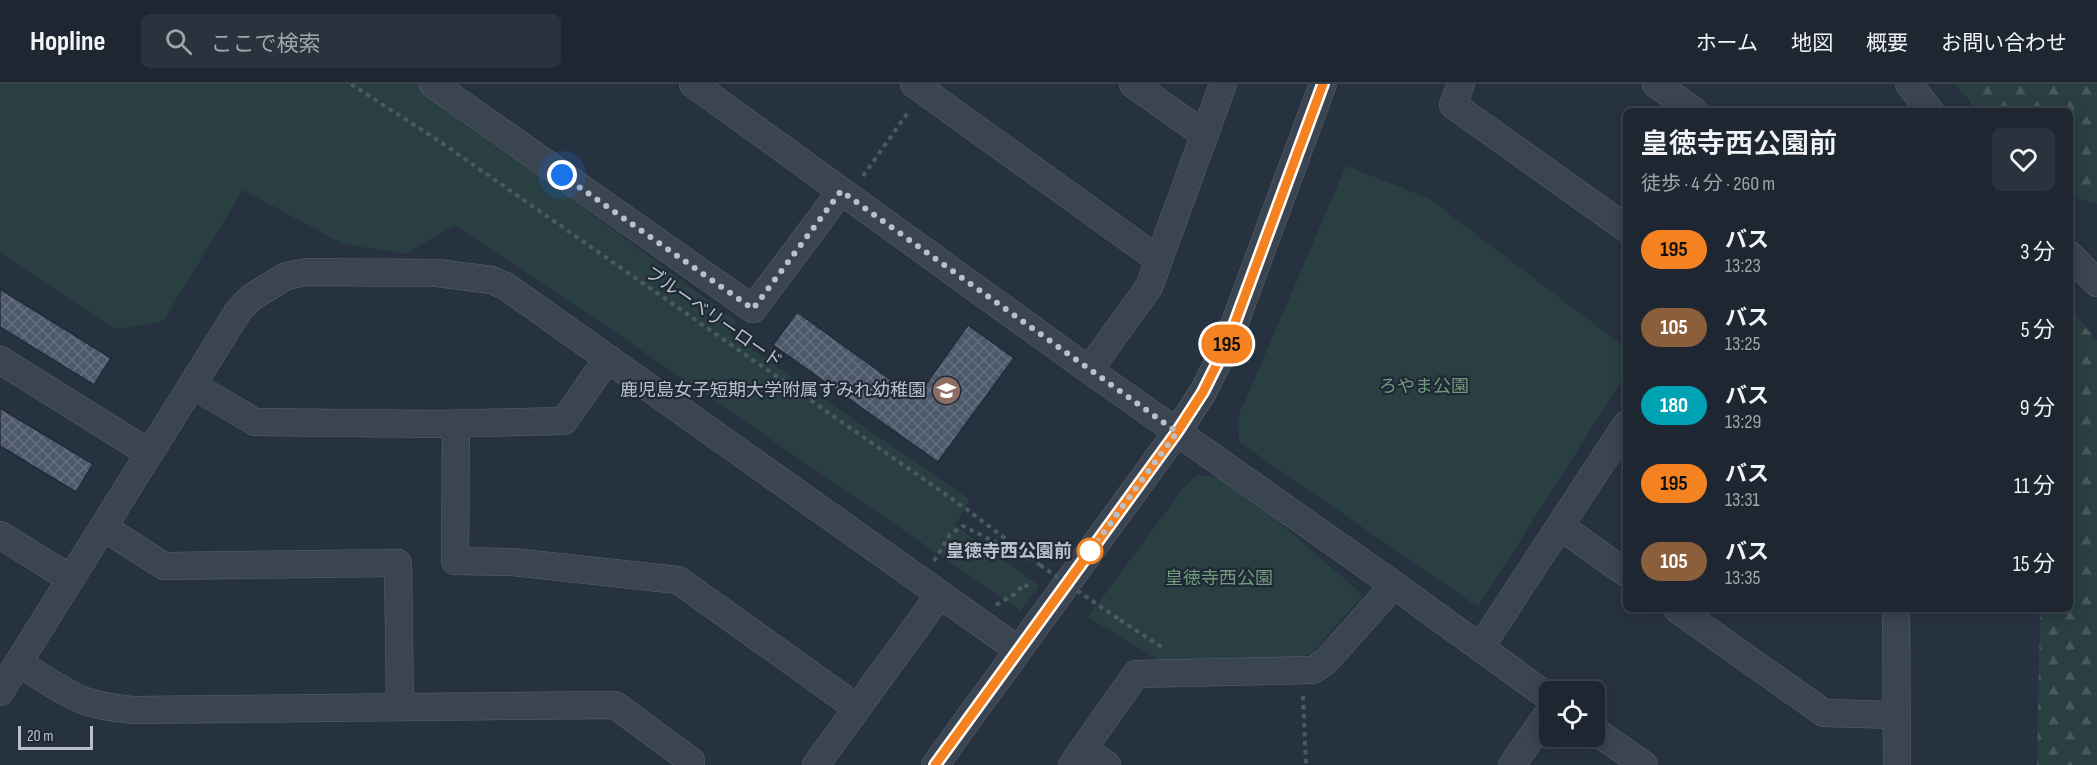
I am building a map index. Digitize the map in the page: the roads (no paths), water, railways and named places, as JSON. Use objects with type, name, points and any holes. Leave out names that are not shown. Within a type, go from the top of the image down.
[{"type":"street","points":[[433,84],[753,309],[845,194]]},
{"type":"street","points":[[693,84],[1089,370],[1539,690]]},
{"type":"street","points":[[1133,84],[1205,135]]},
{"type":"street","points":[[1089,370],[1149,287],[1223,84]]},
{"type":"street","points":[[935,765],[1177,432],[1203,392],[1227,344],[1323,84]]},
{"type":"street","points":[[1461,84],[1453,105],[1623,226]]},
{"type":"street","points":[[1656,84],[1690,108]]},
{"type":"street","points":[[1909,84],[1928,108]]},
{"type":"street","points":[[919,88],[1159,260]]},
{"type":"street","points":[[2073,258],[2097,283]]},
{"type":"street","points":[[0,692],[239,310],[252,297],[286,276],[307,272],[437,273],[492,280],[507,286],[1017,650]]},
{"type":"street","points":[[192,385],[255,422],[456,424],[564,421],[608,358]]},
{"type":"street","points":[[0,360],[149,453]]},
{"type":"street","points":[[456,424],[455,561],[513,562],[678,580],[857,708]]},
{"type":"street","points":[[1480,648],[1623,430]]},
{"type":"street","points":[[1560,526],[1623,571]]},
{"type":"street","points":[[103,527],[164,566],[399,563],[400,707]]},
{"type":"street","points":[[0,535],[71,579]]},
{"type":"street","points":[[1107,765],[1078,757],[1136,674],[1313,670],[1326,662],[1394,585]]},
{"type":"street","points":[[816,765],[940,594]]},
{"type":"street","points":[[1681,612],[1824,713],[1896,715]]},
{"type":"street","points":[[1896,612],[1897,765]]},
{"type":"street","points":[[18,663],[86,701],[133,710],[615,705],[691,760],[691,765]]},
{"type":"street","points":[[1512,765],[1539,727]]},
{"type":"street","points":[[1605,738],[1644,765]]},
{"type":"place","name":"鹿児島女子短期大学附属すみれ幼稚園","points":[[947,390]]},
{"type":"place","name":"皇徳寺西公園前","points":[[1090,551]]},
{"type":"park label","name":"ろやま公園","points":[[1424,386]]},
{"type":"park label","name":"皇徳寺西公園","points":[[1219,578]]}]
